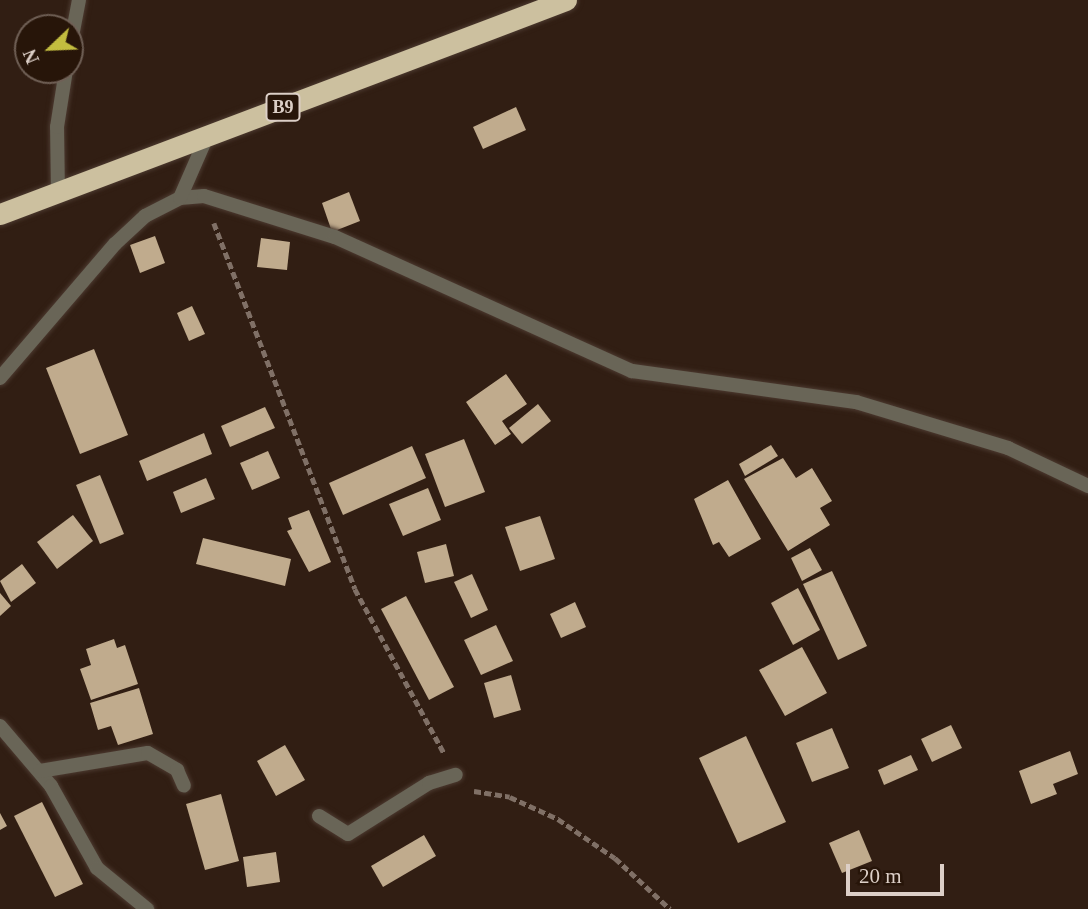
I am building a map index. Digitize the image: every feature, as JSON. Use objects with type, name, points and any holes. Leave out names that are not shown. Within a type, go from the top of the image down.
[{"type":"highway","name":"B9","points":[[0,214],[58,195],[208,134],[566,0]]},
{"type":"street","points":[[58,195],[57,127],[64,84]]},
{"type":"street","points":[[180,198],[208,134]]},
{"type":"street","points":[[0,378],[115,244],[145,216],[180,198],[204,196],[335,237],[632,371],[856,402],[1008,448],[1088,486]]},
{"type":"street","points":[[0,726],[40,771],[97,868],[147,909]]},
{"type":"street","points":[[40,771],[148,753],[177,770],[184,786]]},
{"type":"street","points":[[318,816],[348,834],[429,783],[456,775]]},
{"type":"path","points":[[204,196],[355,589],[464,789],[510,797],[558,819],[615,858],[670,909]]},
{"type":"building","points":[[516,107],[526,130],[483,149],[473,127]]},
{"type":"building","points":[[349,192],[360,221],[332,232],[322,203]]},
{"type":"building","points":[[155,236],[165,263],[140,273],[130,245]]},
{"type":"building","points":[[261,238],[290,242],[287,270],[257,267]]},
{"type":"building","points":[[192,306],[205,334],[189,341],[177,313]]},
{"type":"building","points":[[94,349],[128,435],[80,454],[46,368]]},
{"type":"building","points":[[506,374],[527,404],[502,421],[511,434],[495,445],[466,402]]},
{"type":"building","points":[[538,404],[551,421],[522,444],[509,428]]},
{"type":"building","points":[[265,407],[275,428],[230,447],[221,426]]},
{"type":"building","points":[[204,433],[212,454],[147,481],[139,461]]},
{"type":"building","points":[[464,439],[485,492],[445,507],[425,454]]},
{"type":"building","points":[[771,445],[778,456],[745,476],[739,464]]},
{"type":"building","points":[[412,446],[426,478],[343,515],[329,483]]},
{"type":"building","points":[[268,451],[280,478],[252,490],[240,463]]},
{"type":"building","points":[[783,458],[796,478],[812,468],[832,501],[820,508],[830,525],[788,551],[744,479]]},
{"type":"building","points":[[100,475],[124,534],[100,544],[76,485]]},
{"type":"building","points":[[206,478],[215,499],[181,513],[173,492]]},
{"type":"building","points":[[728,480],[761,539],[729,557],[719,542],[713,545],[694,499]]},
{"type":"building","points":[[428,488],[441,520],[403,536],[389,504]]},
{"type":"building","points":[[309,510],[331,562],[309,572],[287,531],[292,529],[288,518]]},
{"type":"building","points":[[73,515],[93,541],[57,569],[37,542]]},
{"type":"building","points":[[540,516],[555,559],[520,571],[505,527]]},
{"type":"building","points":[[203,538],[291,559],[285,586],[196,564]]},
{"type":"building","points":[[446,544],[454,576],[425,583],[417,552]]},
{"type":"building","points":[[810,548],[822,570],[802,581],[791,558]]},
{"type":"building","points":[[22,564],[36,583],[11,602],[0,581]]},
{"type":"building","points":[[832,571],[867,646],[838,660],[803,584]]},
{"type":"building","points":[[472,574],[488,610],[471,618],[454,582]]},
{"type":"building","points":[[798,588],[820,630],[793,645],[771,603]]},
{"type":"building","points":[[0,593],[11,606],[0,616]]},
{"type":"building","points":[[406,596],[454,687],[429,700],[381,609]]},
{"type":"building","points":[[575,602],[586,627],[561,638],[550,614]]},
{"type":"building","points":[[496,625],[513,661],[481,675],[464,640]]},
{"type":"building","points":[[114,639],[117,648],[125,645],[138,684],[91,700],[80,669],[91,665],[86,649]]},
{"type":"building","points":[[802,647],[827,693],[785,716],[759,670]]},
{"type":"building","points":[[511,675],[521,710],[494,718],[484,683]]},
{"type":"building","points":[[139,688],[153,734],[118,745],[111,726],[98,730],[90,703]]},
{"type":"building","points":[[951,725],[962,748],[932,762],[921,739]]},
{"type":"building","points":[[832,728],[849,768],[812,782],[796,743]]},
{"type":"building","points":[[746,736],[786,822],[738,843],[699,758]]},
{"type":"building","points":[[285,745],[305,780],[276,796],[257,761]]},
{"type":"building","points":[[1070,751],[1078,774],[1053,784],[1057,794],[1031,804],[1019,771]]},
{"type":"building","points":[[911,755],[918,770],[884,785],[878,770]]},
{"type":"building","points":[[221,794],[239,861],[205,870],[186,804]]},
{"type":"building","points":[[42,802],[83,884],[55,897],[14,816]]},
{"type":"building","points":[[0,813],[7,826],[0,830]]},
{"type":"building","points":[[859,830],[872,861],[842,873],[829,843]]},
{"type":"building","points":[[424,835],[436,856],[383,887],[371,866]]},
{"type":"building","points":[[276,852],[280,882],[247,887],[243,857]]}]
